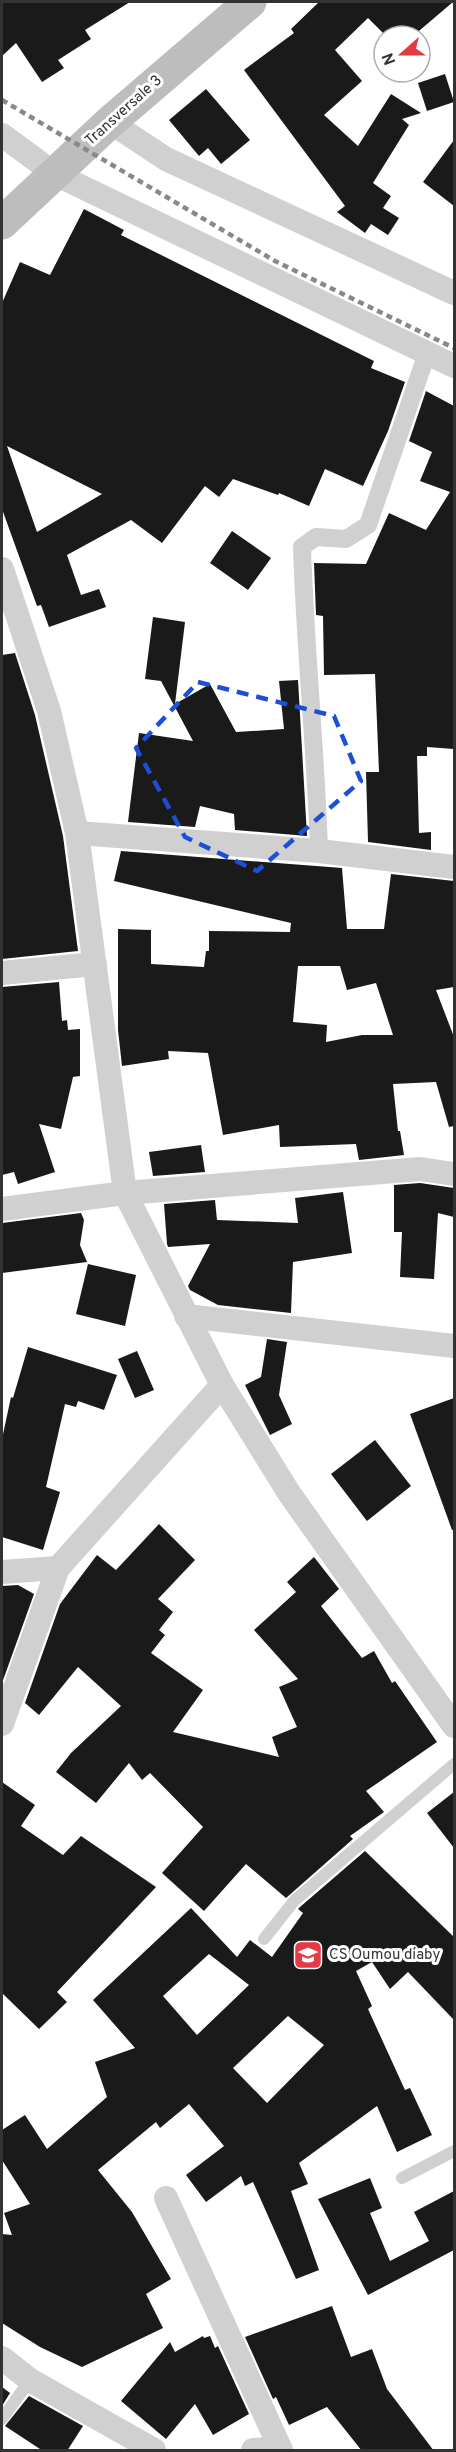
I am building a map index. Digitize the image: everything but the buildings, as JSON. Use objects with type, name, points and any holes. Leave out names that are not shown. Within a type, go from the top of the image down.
[{"type":"main road","name":"Transversale 3","points":[[2,223],[110,122],[250,2]]},
{"type":"street","points":[[110,122],[166,159],[454,293]]},
{"type":"street","points":[[2,135],[55,174],[454,366]]},
{"type":"street","points":[[319,851],[317,772],[304,610],[302,548],[316,537],[346,539],[368,525],[427,353]]},
{"type":"street","points":[[3,576],[49,711],[77,833],[125,1193],[222,1385],[289,1493],[454,1725]]},
{"type":"street","points":[[77,833],[319,851],[454,867]]},
{"type":"street","points":[[2,973],[96,964]]},
{"type":"street","points":[[2,1209],[125,1193],[420,1169],[454,1174]]},
{"type":"street","points":[[186,1316],[454,1346]]},
{"type":"street","points":[[2,1724],[58,1568],[222,1385]]},
{"type":"street","points":[[2,1572],[58,1568]]},
{"type":"street","points":[[166,2198],[280,2449],[253,2451]]},
{"type":"street","points":[[2,2358],[30,2380],[154,2451]]},
{"type":"lane","points":[[264,1939],[294,1901],[454,1764]]},
{"type":"lane","points":[[402,2178],[454,2151]]},
{"type":"lane","points":[[2,2419],[30,2380]]},
{"type":"highlighted area","points":[[198,682],[334,716],[361,781],[257,871],[185,837],[136,748]]},
{"type":"railway","points":[[2,100],[275,261],[454,348]]},
{"type":"place","name":"CS Oumou diaby","points":[[308,1955]]}]
